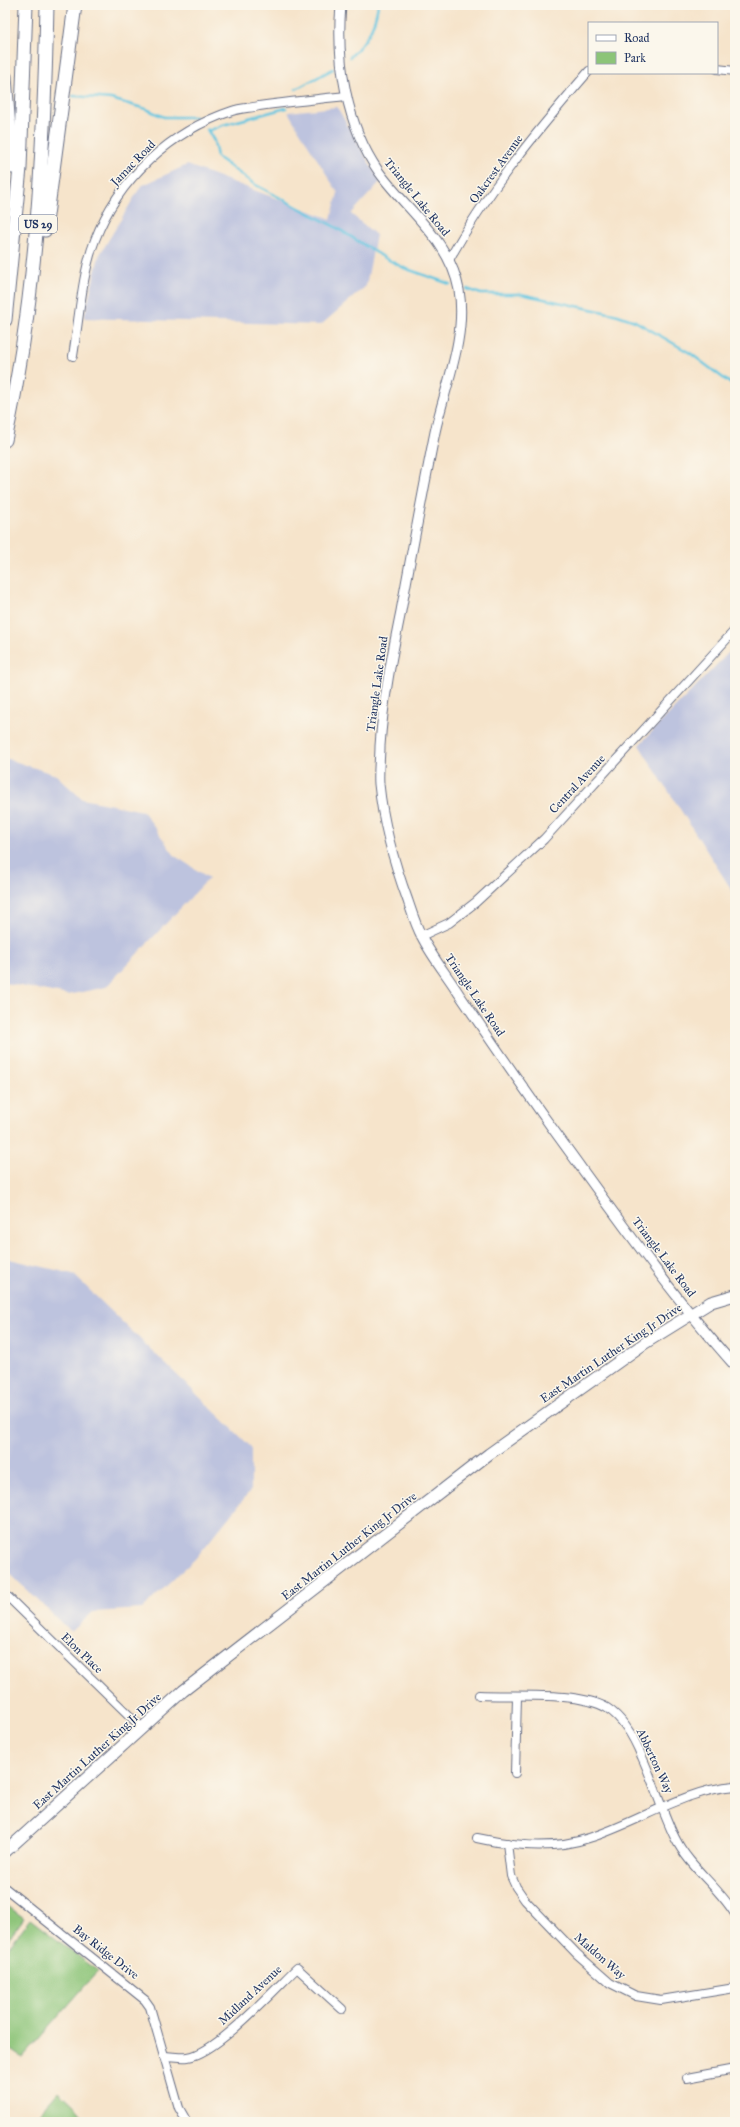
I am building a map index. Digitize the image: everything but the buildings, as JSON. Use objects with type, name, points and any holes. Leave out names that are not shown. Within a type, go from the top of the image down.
[{"type":"highway","name":"US 29","points":[[5,320],[16,224],[26,5]]},
{"type":"highway","name":"US 29","points":[[5,440],[20,361],[34,268],[42,163],[47,5]]},
{"type":"highway","points":[[34,268],[45,232],[75,5]]},
{"type":"highway","points":[[5,77],[16,224]]},
{"type":"main road","name":"East Martin Luther King Jr Drive","points":[[5,1852],[189,1686],[489,1454],[645,1343],[711,1302],[735,1295]]},
{"type":"street","name":"Triangle Lake Road","points":[[341,5],[339,27],[340,58],[347,96],[366,150],[379,173],[418,216],[435,238],[449,260],[459,290],[461,315],[456,351],[436,429],[382,718],[379,780],[386,829],[397,870],[421,936],[506,1063],[691,1314],[735,1366]]},
{"type":"street","points":[[718,69],[735,71]]},
{"type":"street","name":"Oakcrest Avenue","points":[[449,260],[462,237],[508,170],[588,72]]},
{"type":"street","name":"Jamac Road","points":[[73,356],[94,241],[120,192],[158,152],[183,134],[205,122],[233,110],[347,96]]},
{"type":"street","name":"Central Avenue","points":[[421,936],[449,923],[514,868],[544,838],[735,630]]},
{"type":"street","name":"Elon Place","points":[[5,1594],[142,1728]]},
{"type":"street","name":"Abberton Way","points":[[479,1695],[584,1699],[608,1709],[618,1718],[642,1755],[675,1838],[684,1854],[696,1870],[725,1899],[735,1914]]},
{"type":"street","points":[[515,1773],[517,1697]]},
{"type":"street","points":[[477,1838],[507,1843],[550,1845],[588,1839],[663,1807],[703,1792],[735,1786]]},
{"type":"street","name":"Maldon Way","points":[[507,1843],[511,1876],[520,1893],[577,1954],[610,1983],[636,1996],[661,2000],[735,1988]]},
{"type":"street","name":"Bay Ridge Drive","points":[[5,1888],[131,1987],[145,2000],[150,2007],[179,2108],[187,2122]]},
{"type":"street","name":"Midland Avenue","points":[[164,2056],[188,2057],[206,2050],[247,2018],[297,1968],[342,2009]]},
{"type":"street","points":[[687,2078],[735,2069]]},
{"type":"shaded area","points":[[337,107],[380,182],[351,214],[376,235],[366,286],[321,325],[84,318],[99,256],[141,186],[187,165],[331,219],[338,193],[288,112]]},
{"type":"shaded area","points":[[735,646],[735,895],[639,745]]},
{"type":"shaded area","points":[[5,758],[56,775],[82,799],[143,811],[175,856],[209,878],[106,987],[68,995],[5,983]]},
{"type":"shaded area","points":[[5,1258],[73,1274],[251,1447],[251,1490],[195,1559],[142,1609],[93,1612],[71,1632],[5,1569]]},
{"type":"green space","points":[[5,1904],[24,1918],[5,1944]]},
{"type":"green space","points":[[30,1919],[98,1971],[22,2058],[5,2046],[5,1952]]},
{"type":"green space","points":[[59,2091],[77,2108],[88,2122],[32,2122]]},
{"type":"waterway","points":[[350,57],[369,34],[378,5]]},
{"type":"waterway","points":[[296,89],[333,69]]},
{"type":"waterway","points":[[73,96],[111,99],[146,109],[164,117],[195,117]]},
{"type":"waterway","points":[[208,131],[223,125],[286,108]]},
{"type":"waterway","points":[[207,129],[214,141],[217,157],[254,184],[337,228],[404,268],[450,284]]},
{"type":"waterway","points":[[467,289],[481,294],[521,294],[618,315],[635,321],[690,353],[735,387]]}]
